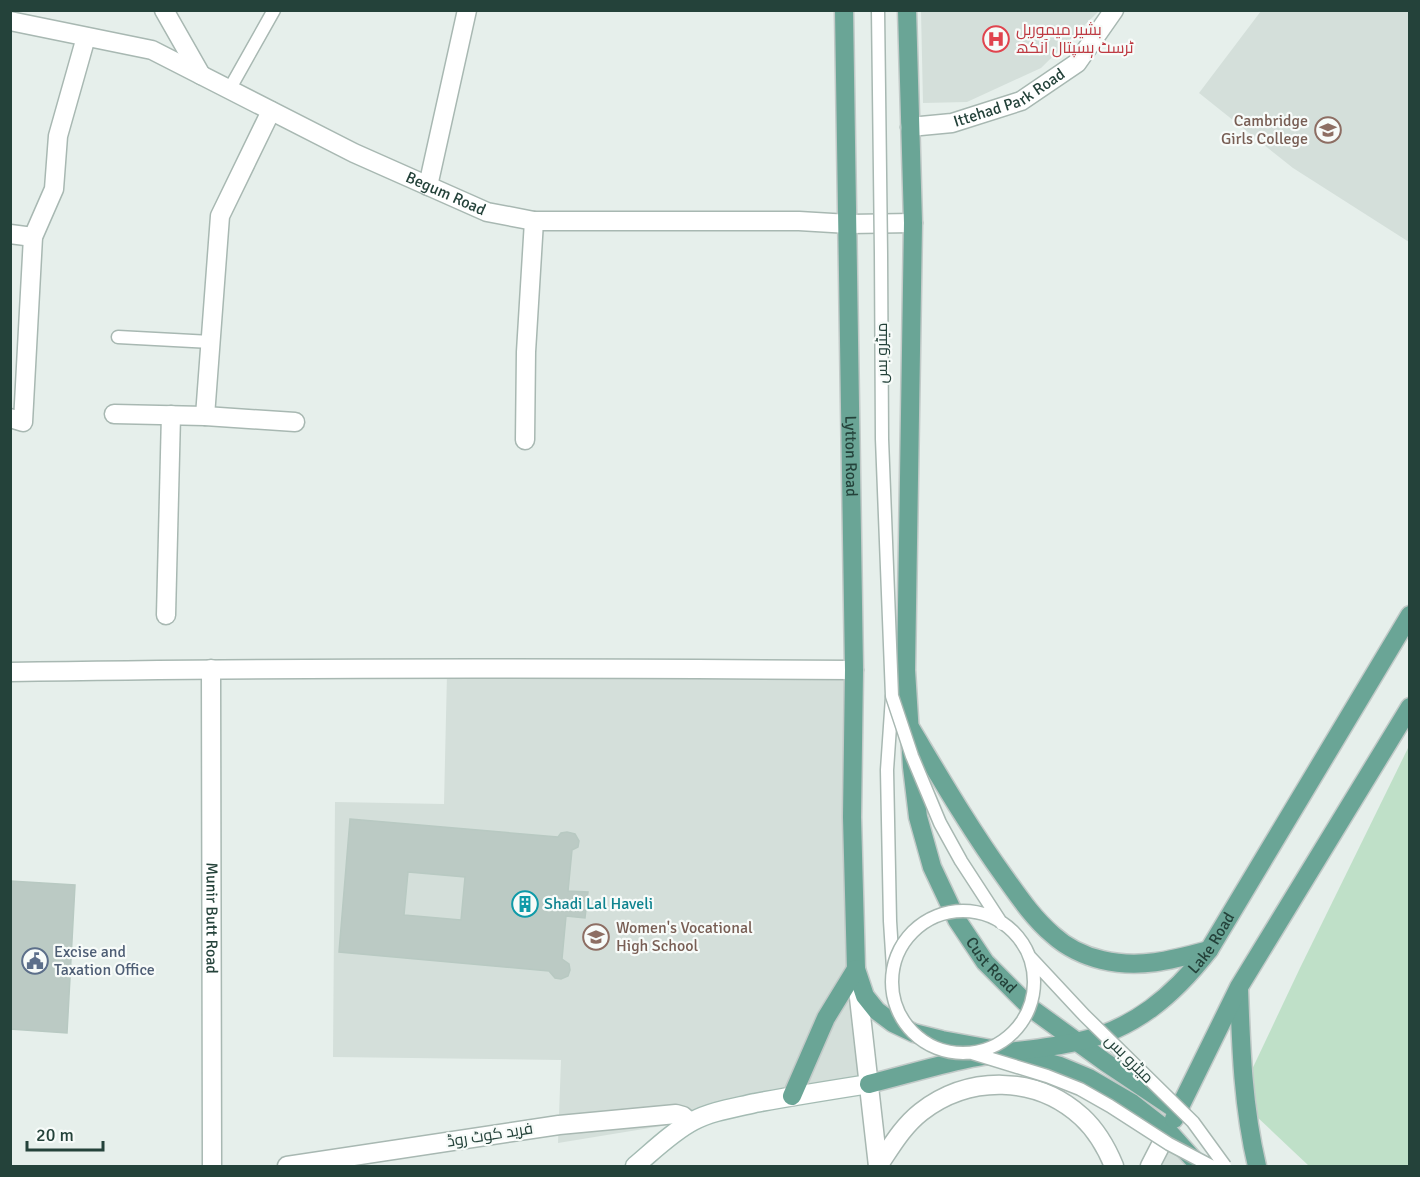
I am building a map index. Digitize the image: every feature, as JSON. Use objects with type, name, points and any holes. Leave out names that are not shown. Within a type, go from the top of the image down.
[{"type":"main road","name":"Lytton Road","points":[[844,10],[849,224],[854,670],[852,817],[856,969]]},
{"type":"main road","points":[[907,10],[913,223]]},
{"type":"main road","name":"Cust Road","points":[[913,223],[906,670],[912,767],[918,817],[932,867],[957,920],[985,962],[1032,1009],[1178,1110],[1232,1167]]},
{"type":"main road","name":"Lake Road","points":[[869,1084],[966,1059],[1077,1042],[1110,1032],[1139,1017],[1167,997],[1191,973],[1209,950],[1410,615]]},
{"type":"main road","points":[[1168,1131],[1239,987],[1410,707]]},
{"type":"main road","points":[[909,727],[985,849],[1031,913],[1054,937],[1081,953],[1102,960],[1137,964],[1167,962],[1209,950]]},
{"type":"main road","points":[[856,969],[865,996],[877,1011],[893,1023],[914,1033],[1008,1052],[1060,1066],[1089,1078],[1132,1103],[1168,1131],[1200,1167]]},
{"type":"main road","points":[[792,1096],[826,1018],[856,969]]},
{"type":"main road","points":[[1239,987],[1243,1083],[1247,1120],[1257,1167]]},
{"type":"street","points":[[164,10],[201,75]]},
{"type":"street","points":[[428,186],[467,10]]},
{"type":"street","name":"Ittehad Park Road","points":[[910,128],[952,123],[1021,101],[1077,63],[1114,10]]},
{"type":"street","name":"Begum Road","points":[[10,21],[152,50],[354,153],[487,212],[534,221],[913,223]]},
{"type":"street","points":[[10,418],[23,423],[33,237],[54,189],[58,136],[86,37]]},
{"type":"street","points":[[205,416],[220,216],[271,111]]},
{"type":"street","points":[[525,440],[526,352],[534,221]]},
{"type":"street","points":[[10,234],[33,237]]},
{"type":"street","points":[[114,414],[205,416],[295,422]]},
{"type":"street","points":[[166,615],[171,415]]},
{"type":"street","points":[[10,672],[445,668],[854,670]]},
{"type":"street","name":"Munir Butt Road","points":[[210,669],[212,1167]]},
{"type":"street","points":[[856,969],[878,1166]]},
{"type":"street","points":[[635,1167],[690,1122],[703,1116],[792,1096],[869,1084]]},
{"type":"street","points":[[878,1166],[904,1128],[921,1112],[946,1097],[970,1088],[994,1084],[1019,1086],[1045,1093],[1064,1103],[1083,1117],[1099,1137],[1114,1167]]},
{"type":"street","name":"فرید کوٹ روڈ","points":[[287,1167],[559,1125],[676,1114],[690,1122]]},
{"type":"street","points":[[1150,1167],[1168,1131]]},
{"type":"lane","points":[[229,90],[274,10]]},
{"type":"lane","name":"میٹرو بس","points":[[878,10],[882,439],[892,696],[887,770],[890,921],[892,991],[898,1012],[910,1031],[928,1044],[949,1052],[971,1053],[1047,1076],[1080,1089],[1211,1167]]},
{"type":"lane","points":[[118,337],[211,342]]},
{"type":"lane","name":"میٹرو بس","points":[[892,696],[912,756],[940,823],[961,861],[1002,924],[1085,1016],[1193,1122],[1225,1167]]},
{"type":"lane","name":"میٹرو بس","points":[[893,968],[901,947],[916,929],[936,917],[958,912],[981,914],[1002,924]]},
{"type":"lane","name":"میٹرو بس","points":[[971,1053],[992,1047],[1010,1035],[1024,1018],[1032,998],[1034,976],[1028,955]]},
{"type":"shaded area","name":"بشیر میموریل ٹرسٹ ہسپتال آنکھ","points":[[921,10],[1099,11],[1041,68],[967,102],[923,103]]},
{"type":"shaded area","name":"Cambridge Girls College","points":[[1261,11],[1409,11],[1409,242],[1293,168],[1199,93]]},
{"type":"shaded area","name":"Women's Vocational High School","points":[[854,670],[863,1093],[558,1143],[561,1060],[333,1057],[335,802],[444,804],[447,673]]},
{"type":"shaded area","points":[[1168,1131],[1200,1166],[1150,1166]]},
{"type":"green space","points":[[1409,746],[1409,1166],[1309,1166],[1238,1099]]},
{"type":"building","name":"Shadi Lal Haveli","points":[[350,819],[558,837],[561,833],[567,832],[575,834],[579,841],[578,847],[572,850],[568,891],[588,892],[585,918],[566,916],[562,959],[569,964],[568,976],[561,979],[555,978],[549,971],[339,952]],"holes":[[[408,872],[465,877],[461,920],[404,915]]]},
{"type":"building","points":[[10,881],[75,885],[67,1033],[10,1029]]},
{"type":"place","name":"بشیر میموریل ٹرسٹ ہسپتال آنکھ","points":[[996,39]]},
{"type":"place","name":"Cambridge Girls College","points":[[1328,130]]},
{"type":"place","name":"Shadi Lal Haveli","points":[[525,904]]},
{"type":"place","name":"Women's Vocational High School","points":[[596,937]]},
{"type":"place","name":"Excise and Taxation Office","points":[[35,961]]}]
